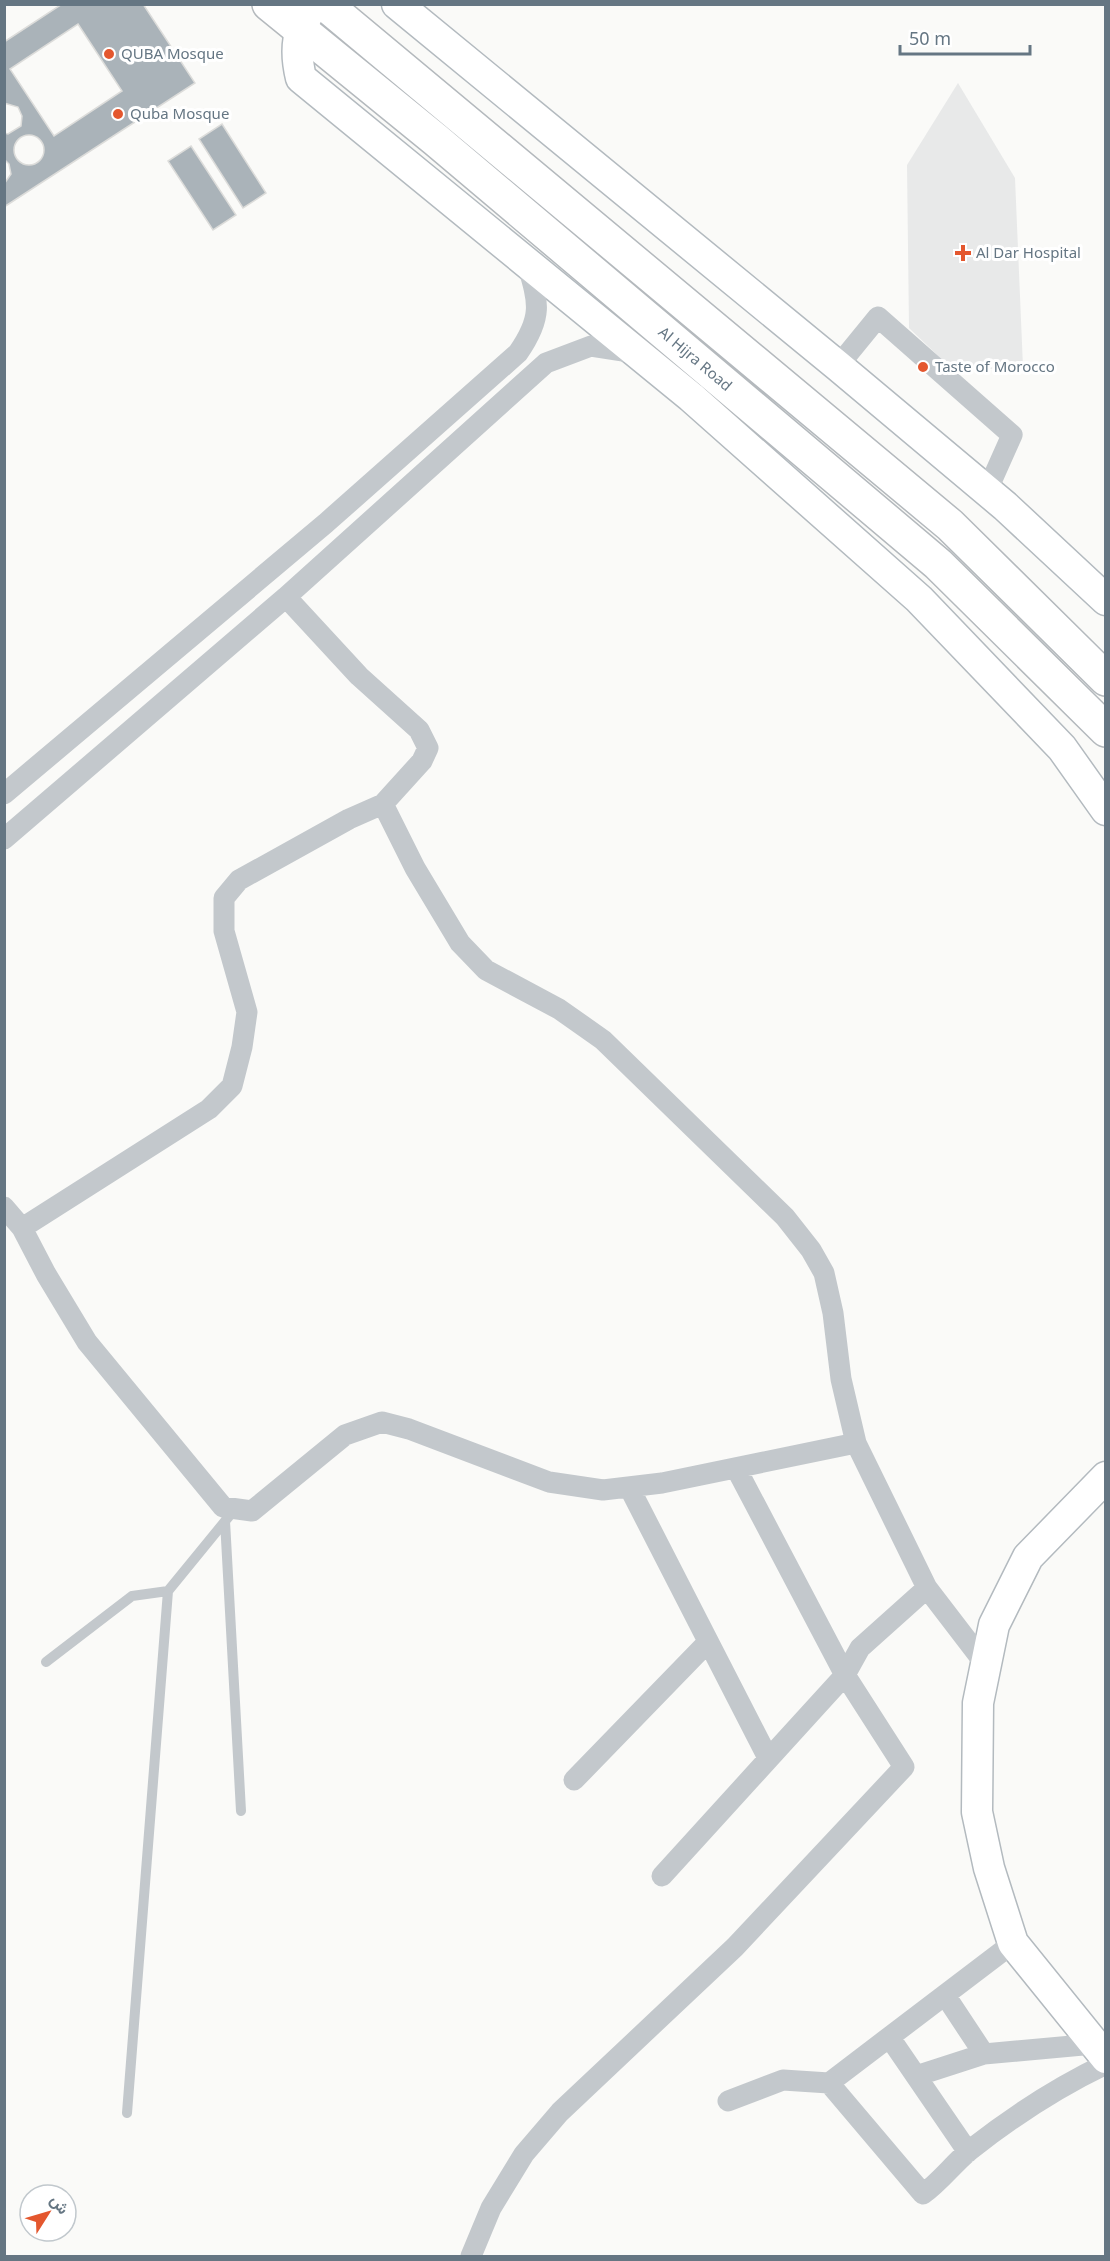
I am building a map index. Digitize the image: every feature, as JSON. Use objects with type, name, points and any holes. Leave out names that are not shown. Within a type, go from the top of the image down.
[{"type":"highway","name":"Al Hijra Road","points":[[269,4],[436,140],[938,564],[1106,730]]},
{"type":"highway","points":[[325,4],[950,525],[1106,679]]},
{"type":"main road","points":[[314,4],[303,21],[297,40],[297,59],[302,78],[692,397],[919,598],[1062,748],[1106,810]]},
{"type":"main road","points":[[397,4],[987,490],[1105,600]]},
{"type":"main road","points":[[1102,2055],[1013,1943],[989,1868],[977,1812],[978,1703],[994,1626],[1028,1557],[1106,1477]]},
{"type":"street","points":[[4,794],[326,523],[518,353],[532,332],[537,313],[535,291],[527,262]]},
{"type":"street","points":[[838,366],[878,317],[1012,435],[987,490]]},
{"type":"street","points":[[4,839],[286,597],[546,363],[591,345],[638,353]]},
{"type":"street","points":[[326,523],[344,544]]},
{"type":"street","points":[[22,1228],[209,1110],[232,1086],[242,1047],[247,1012],[224,931],[224,898],[239,879],[349,819],[383,804],[422,761],[428,748],[419,730],[359,676],[286,597]]},
{"type":"street","points":[[64,744],[84,771]]},
{"type":"street","points":[[383,804],[415,868],[460,943],[486,970],[559,1009],[603,1040],[785,1217],[811,1250],[824,1273],[833,1313],[842,1379],[856,1443],[927,1588],[986,1665]]},
{"type":"street","points":[[4,1206],[22,1228],[46,1274],[87,1342],[230,1515],[252,1511],[345,1434],[382,1422],[409,1429],[549,1482],[603,1490],[736,1468],[856,1443]]},
{"type":"street","points":[[471,2256],[491,2208],[524,2154],[560,2112],[735,1947],[904,1767],[844,1675],[736,1468]]},
{"type":"street","points":[[629,1487],[768,1758]]},
{"type":"street","points":[[662,1876],[844,1675],[860,1648],[927,1588]]},
{"type":"street","points":[[574,1780],[708,1642]]},
{"type":"street","points":[[728,2101],[783,2080],[830,2084],[1013,1943]]},
{"type":"street","points":[[945,1995],[984,2054]]},
{"type":"street","points":[[890,2038],[968,2152]]},
{"type":"street","points":[[915,2076],[984,2054],[1102,2055]]},
{"type":"street","points":[[830,2084],[922,2193],[968,2152],[1102,2055]]},
{"type":"lane","points":[[127,2113],[168,1591],[230,1515]]},
{"type":"lane","points":[[230,1515],[241,1811]]},
{"type":"lane","points":[[46,1662],[132,1596],[168,1591]]},
{"type":"shaded area","name":"Al Dar Hospital","points":[[958,83],[1015,178],[1023,367],[954,371],[909,328],[907,165]]},
{"type":"building","name":"Quba Mosque","points":[[62,4],[143,4],[195,83],[4,207],[4,42]],"holes":[[[78,24],[122,91],[54,136],[10,69]]]},
{"type":"building","points":[[4,103],[18,107],[22,116],[21,126],[8,134],[4,133]]},
{"type":"building","points":[[222,124],[266,193],[243,208],[199,139]]},
{"type":"building","points":[[29,135],[40,139],[44,150],[40,161],[29,165],[18,161],[14,150],[18,139]]},
{"type":"building","points":[[191,146],[236,215],[213,230],[168,161]]},
{"type":"building","points":[[4,159],[9,164],[11,174],[4,184]]},
{"type":"place","name":"QUBA Mosque","points":[[109,54]]},
{"type":"place","name":"Quba Mosque","points":[[118,114]]},
{"type":"place","name":"Al Dar Hospital","points":[[963,253]]},
{"type":"place","name":"Taste of Morocco","points":[[923,367]]}]
